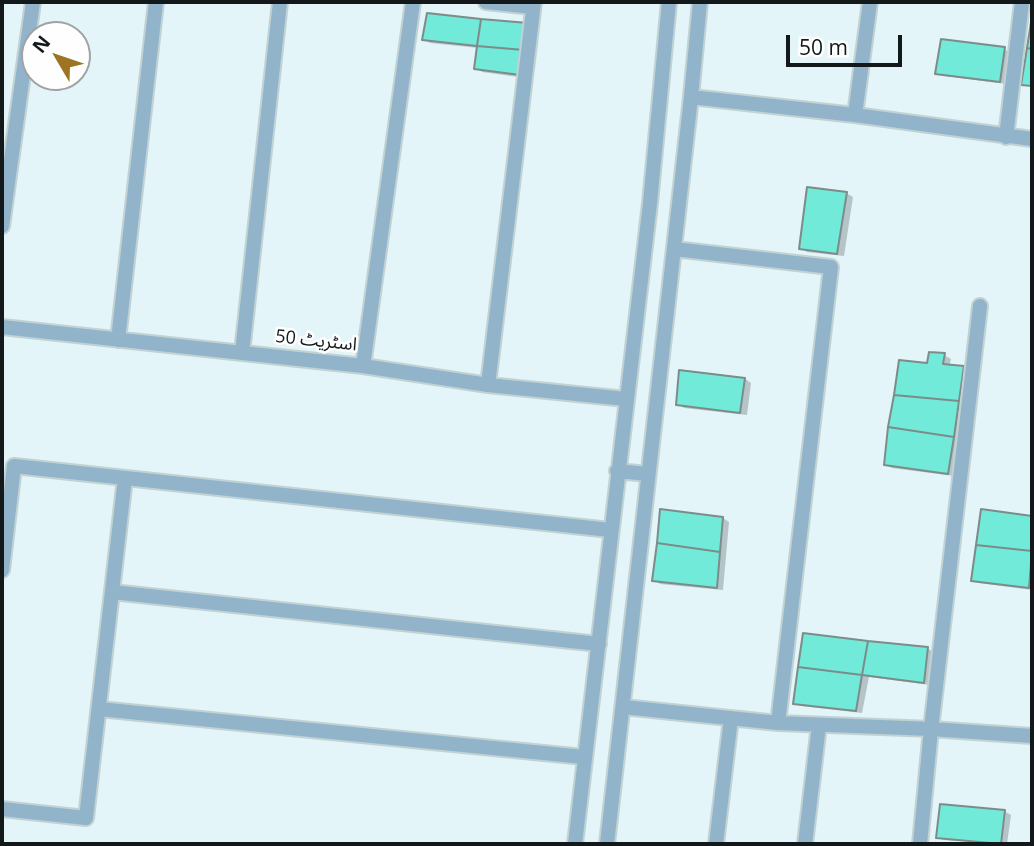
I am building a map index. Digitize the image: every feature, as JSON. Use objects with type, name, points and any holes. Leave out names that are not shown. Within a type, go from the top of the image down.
[{"type":"street","points":[[2,226],[33,2]]},
{"type":"street","points":[[118,340],[156,2]]},
{"type":"street","points":[[242,353],[280,2]]},
{"type":"street","points":[[363,366],[413,2]]},
{"type":"street","points":[[486,2],[533,4],[488,385]]},
{"type":"street","points":[[575,844],[650,203],[669,2]]},
{"type":"street","points":[[607,844],[700,2]]},
{"type":"street","points":[[855,115],[870,2]]},
{"type":"street","points":[[1006,137],[1022,2]]},
{"type":"street","points":[[691,97],[855,115],[1032,139]]},
{"type":"street","points":[[674,249],[831,267],[778,723]]},
{"type":"street","points":[[920,844],[980,306]]},
{"type":"street","name":"اسٹریٹ 50","points":[[2,327],[363,366],[488,385],[626,399]]},
{"type":"street","points":[[2,570],[14,466],[610,530]]},
{"type":"street","points":[[617,471],[649,474]]},
{"type":"street","points":[[2,809],[86,818],[125,478]]},
{"type":"street","points":[[112,592],[599,645]]},
{"type":"street","points":[[623,707],[778,723],[1032,736]]},
{"type":"street","points":[[99,709],[584,757]]},
{"type":"street","points":[[716,844],[731,718]]},
{"type":"street","points":[[805,844],[819,725]]},
{"type":"building","points":[[427,13],[481,19],[477,46],[422,40]]},
{"type":"building","points":[[1032,16],[1032,49],[1027,48]]},
{"type":"building","points":[[481,19],[528,23],[524,50],[477,46]]},
{"type":"building","points":[[941,39],[1005,47],[1000,82],[935,74]]},
{"type":"building","points":[[477,46],[524,50],[520,75],[474,69]]},
{"type":"building","points":[[1027,48],[1032,49],[1032,86],[1021,85]]},
{"type":"building","points":[[807,187],[847,192],[837,254],[799,249]]},
{"type":"building","points":[[929,352],[945,353],[943,364],[964,366],[959,401],[894,395],[899,360],[927,363]]},
{"type":"building","points":[[679,370],[745,378],[740,413],[676,405]]},
{"type":"building","points":[[894,395],[959,401],[954,437],[888,427]]},
{"type":"building","points":[[888,427],[954,437],[948,474],[884,465]]},
{"type":"building","points":[[660,509],[723,517],[720,552],[657,543]]},
{"type":"building","points":[[981,509],[1032,516],[1032,551],[976,545]]},
{"type":"building","points":[[657,543],[720,552],[717,588],[652,581]]},
{"type":"building","points":[[976,545],[1032,551],[1029,588],[971,581]]},
{"type":"building","points":[[803,633],[868,641],[862,675],[798,667]]},
{"type":"building","points":[[868,641],[928,647],[924,683],[862,675]]},
{"type":"building","points":[[798,667],[862,675],[856,711],[793,704]]},
{"type":"building","points":[[940,804],[1005,810],[1001,844],[936,838]]}]
